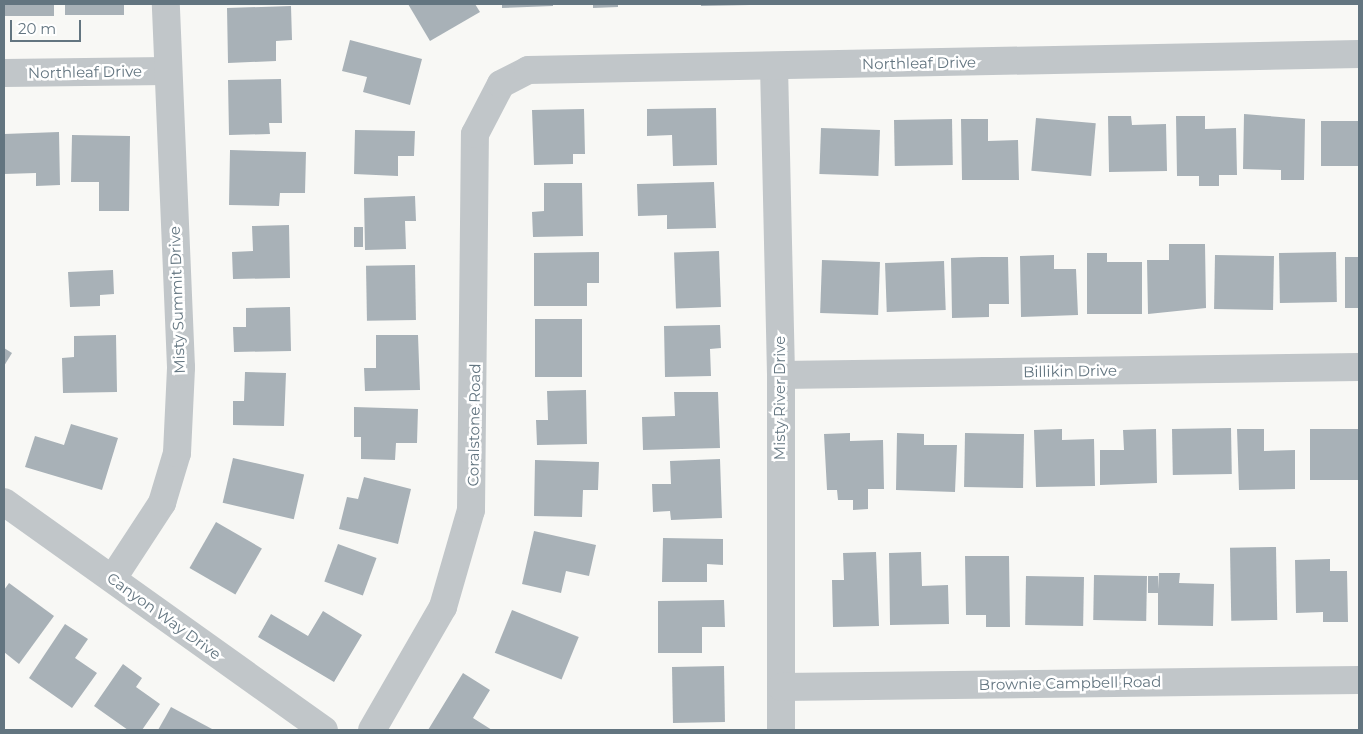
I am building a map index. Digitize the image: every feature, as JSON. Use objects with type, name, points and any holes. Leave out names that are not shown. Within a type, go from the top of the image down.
[{"type":"street","name":"Misty Summit Drive","points":[[113,578],[162,503],[177,453],[181,367],[166,71],[166,4]]},
{"type":"street","name":"Northleaf Drive","points":[[492,100],[501,84],[528,70],[1359,54]]},
{"type":"street","name":"Misty River Drive","points":[[774,66],[781,376],[781,730]]},
{"type":"street","name":"Northleaf Drive","points":[[4,73],[166,71]]},
{"type":"street","name":"Coralstone Road","points":[[372,730],[443,607],[471,510],[475,134],[492,100]]},
{"type":"street","name":"Billikin Drive","points":[[781,376],[1359,367]]},
{"type":"street","name":"Canyon Way Drive","points":[[4,502],[324,730]]},
{"type":"street","name":"Brownie Campbell Road","points":[[781,687],[1359,680]]},
{"type":"building","points":[[4,4],[54,4],[54,16],[4,16]]},
{"type":"building","points":[[65,4],[124,4],[124,15],[65,15]]},
{"type":"building","points":[[408,4],[475,4],[480,12],[430,41]]},
{"type":"building","points":[[502,4],[553,4],[553,6],[502,8]]},
{"type":"building","points":[[593,4],[618,4],[618,7],[593,8]]},
{"type":"building","points":[[701,4],[750,4],[750,5],[701,6]]},
{"type":"building","points":[[291,6],[292,40],[276,41],[276,61],[228,63],[227,8]]},
{"type":"building","points":[[350,40],[422,59],[410,105],[363,92],[367,77],[342,71]]},
{"type":"building","points":[[281,79],[282,123],[269,123],[270,134],[229,135],[228,80]]},
{"type":"building","points":[[716,108],[717,165],[673,166],[672,135],[647,136],[647,109]]},
{"type":"building","points":[[584,109],[585,154],[573,154],[573,164],[534,165],[532,110]]},
{"type":"building","points":[[1244,114],[1305,119],[1304,180],[1281,180],[1281,170],[1243,169]]},
{"type":"building","points":[[1108,116],[1131,116],[1132,125],[1166,124],[1167,171],[1109,172]]},
{"type":"building","points":[[1176,116],[1205,116],[1205,129],[1236,128],[1237,175],[1219,175],[1219,186],[1199,186],[1199,176],[1177,176]]},
{"type":"building","points":[[1036,118],[1096,123],[1091,176],[1031,171]]},
{"type":"building","points":[[952,119],[953,165],[895,166],[894,120]]},
{"type":"building","points":[[961,119],[988,119],[988,141],[1018,140],[1019,180],[962,180]]},
{"type":"building","points":[[1321,121],[1359,121],[1359,166],[1321,166]]},
{"type":"building","points":[[821,128],[880,130],[878,176],[819,174]]},
{"type":"building","points":[[355,130],[415,131],[414,156],[398,156],[398,176],[354,174]]},
{"type":"building","points":[[59,132],[60,185],[36,186],[36,173],[4,174],[4,134]]},
{"type":"building","points":[[72,135],[130,136],[129,211],[99,211],[99,182],[71,182]]},
{"type":"building","points":[[230,150],[306,152],[305,193],[280,193],[279,206],[229,205]]},
{"type":"building","points":[[714,182],[716,228],[667,229],[667,215],[638,216],[637,184]]},
{"type":"building","points":[[544,183],[582,183],[583,236],[533,237],[532,212],[544,211]]},
{"type":"building","points":[[415,196],[416,221],[405,221],[406,249],[365,250],[364,198]]},
{"type":"building","points":[[289,225],[290,278],[233,279],[232,252],[253,251],[252,226]]},
{"type":"building","points":[[354,227],[363,227],[363,247],[354,247]]},
{"type":"building","points":[[1169,244],[1205,244],[1206,308],[1148,314],[1147,260],[1169,260]]},
{"type":"building","points":[[719,251],[721,307],[676,309],[674,253]]},
{"type":"building","points":[[599,252],[599,283],[587,283],[587,306],[534,306],[534,253]]},
{"type":"building","points":[[1336,252],[1337,302],[1280,303],[1279,253]]},
{"type":"building","points":[[1087,253],[1107,253],[1107,262],[1142,262],[1142,314],[1087,314]]},
{"type":"building","points":[[1054,255],[1054,269],[1076,269],[1078,315],[1021,317],[1020,256]]},
{"type":"building","points":[[1215,255],[1274,256],[1273,310],[1214,309]]},
{"type":"building","points":[[1008,257],[1009,304],[989,304],[989,317],[952,318],[951,258]]},
{"type":"building","points":[[1345,257],[1359,257],[1359,308],[1345,308]]},
{"type":"building","points":[[822,260],[880,262],[878,315],[820,313]]},
{"type":"building","points":[[944,261],[946,310],[887,312],[885,263]]},
{"type":"building","points":[[415,265],[416,320],[367,321],[366,266]]},
{"type":"building","points":[[113,270],[114,294],[100,295],[100,306],[70,307],[68,272]]},
{"type":"building","points":[[290,307],[291,351],[234,352],[233,327],[246,327],[246,308]]},
{"type":"building","points":[[535,319],[582,319],[582,377],[535,377]]},
{"type":"building","points":[[720,325],[721,348],[710,349],[711,376],[665,377],[664,326]]},
{"type":"building","points":[[116,335],[117,392],[63,393],[62,358],[74,357],[74,336]]},
{"type":"building","points":[[376,335],[418,335],[420,390],[365,391],[364,368],[376,368]]},
{"type":"building","points":[[4,348],[12,353],[4,366]]},
{"type":"building","points":[[245,372],[286,373],[284,426],[233,425],[233,401],[244,401]]},
{"type":"building","points":[[586,390],[587,444],[537,445],[536,420],[548,420],[547,391]]},
{"type":"building","points":[[674,392],[718,392],[720,448],[643,450],[642,417],[675,416]]},
{"type":"building","points":[[354,407],[418,409],[417,443],[396,443],[395,460],[361,459],[361,437],[354,437]]},
{"type":"building","points":[[71,424],[118,438],[102,490],[25,467],[35,436],[64,445]]},
{"type":"building","points":[[1231,428],[1232,474],[1173,475],[1172,429]]},
{"type":"building","points":[[1062,429],[1062,440],[1094,439],[1095,486],[1036,487],[1034,430]]},
{"type":"building","points":[[1156,429],[1157,483],[1100,485],[1100,450],[1124,450],[1123,430]]},
{"type":"building","points":[[1237,429],[1264,429],[1264,451],[1295,450],[1295,489],[1239,490]]},
{"type":"building","points":[[1310,429],[1359,429],[1359,480],[1310,480]]},
{"type":"building","points":[[850,433],[850,441],[883,440],[884,489],[868,489],[868,509],[853,510],[853,500],[838,500],[837,490],[827,490],[824,434]]},
{"type":"building","points":[[897,433],[924,434],[924,445],[957,445],[955,492],[896,490]]},
{"type":"building","points":[[965,433],[1024,434],[1023,488],[964,487]]},
{"type":"building","points":[[233,458],[304,474],[294,519],[223,503]]},
{"type":"building","points":[[720,459],[722,518],[671,520],[670,511],[653,512],[652,484],[671,484],[670,461]]},
{"type":"building","points":[[535,460],[599,462],[598,490],[583,490],[582,517],[534,516]]},
{"type":"building","points":[[364,477],[411,489],[398,544],[339,529],[347,497],[358,499]]},
{"type":"building","points":[[216,522],[262,548],[235,594],[190,568]]},
{"type":"building","points":[[534,531],[596,545],[589,576],[566,571],[561,593],[522,584]]},
{"type":"building","points":[[663,538],[723,539],[723,565],[707,564],[707,582],[662,582]]},
{"type":"building","points":[[338,544],[377,558],[363,596],[324,582]]},
{"type":"building","points":[[1276,547],[1277,620],[1231,621],[1230,548]]},
{"type":"building","points":[[876,552],[879,626],[833,627],[832,580],[844,580],[843,553]]},
{"type":"building","points":[[921,552],[922,586],[948,585],[949,624],[890,625],[889,553]]},
{"type":"building","points":[[965,556],[1009,556],[1010,627],[986,627],[986,615],[966,615]]},
{"type":"building","points":[[1330,559],[1330,571],[1347,571],[1348,622],[1323,622],[1323,612],[1296,613],[1295,560]]},
{"type":"building","points":[[1159,573],[1180,573],[1179,583],[1214,584],[1213,626],[1158,625],[1158,593],[1148,593],[1148,576],[1158,576],[1158,589]]},
{"type":"building","points":[[1094,575],[1147,576],[1146,621],[1093,620]]},
{"type":"building","points":[[1026,576],[1084,577],[1083,626],[1025,625]]},
{"type":"building","points":[[9,583],[54,616],[19,664],[4,652],[4,590]]},
{"type":"building","points":[[724,600],[725,627],[702,627],[702,653],[658,653],[658,601]]},
{"type":"building","points":[[512,610],[579,637],[562,680],[495,653]]},
{"type":"building","points":[[323,611],[362,635],[334,682],[258,637],[271,614],[308,636]]},
{"type":"building","points":[[65,624],[88,639],[75,658],[97,673],[72,708],[29,678]]},
{"type":"building","points":[[123,664],[142,678],[136,687],[160,704],[142,730],[128,730],[94,706]]},
{"type":"building","points":[[724,666],[725,722],[673,723],[672,667]]},
{"type":"building","points":[[463,673],[490,690],[473,718],[492,730],[428,730]]},
{"type":"building","points":[[171,707],[212,729],[158,730]]}]
